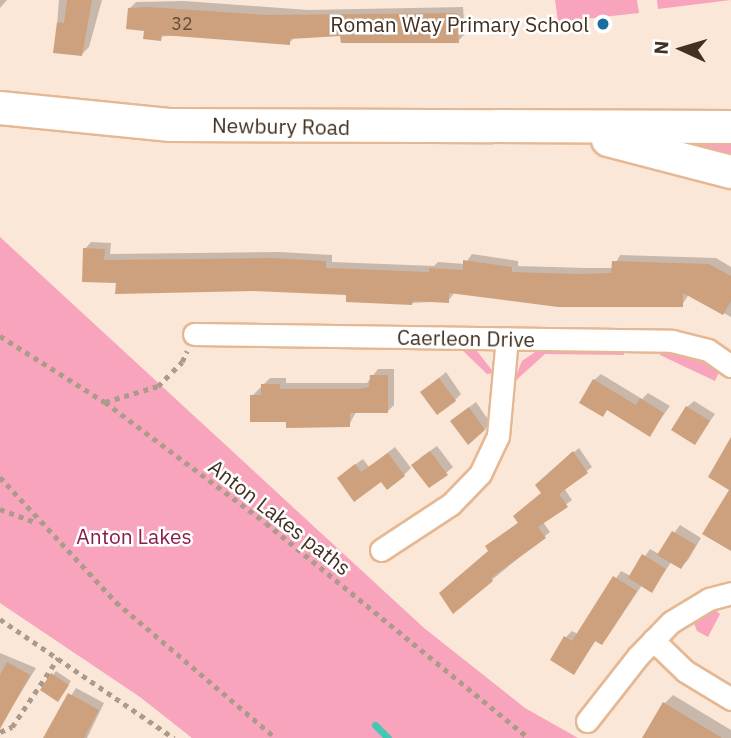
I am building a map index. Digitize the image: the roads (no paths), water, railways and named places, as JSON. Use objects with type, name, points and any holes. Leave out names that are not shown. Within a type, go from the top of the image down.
[{"type":"main road","name":"Newbury Road","points":[[2,110],[172,125],[731,127]]},
{"type":"main road","name":"Newbury Road","points":[[556,128],[731,172]]},
{"type":"street","name":"Caerleon Drive","points":[[194,334],[672,341],[708,350],[731,366]]},
{"type":"street","points":[[381,550],[451,504],[480,474],[498,436],[507,338]]},
{"type":"street","points":[[587,721],[653,640],[689,609],[731,593]]},
{"type":"street","points":[[653,640],[685,671],[731,699]]},
{"type":"waterway","points":[[375,725],[388,738]]},
{"type":"place","name":"Roman Way Primary School","points":[[603,24]]},
{"type":"park label","name":"Anton Lakes","points":[[134,536]]}]
